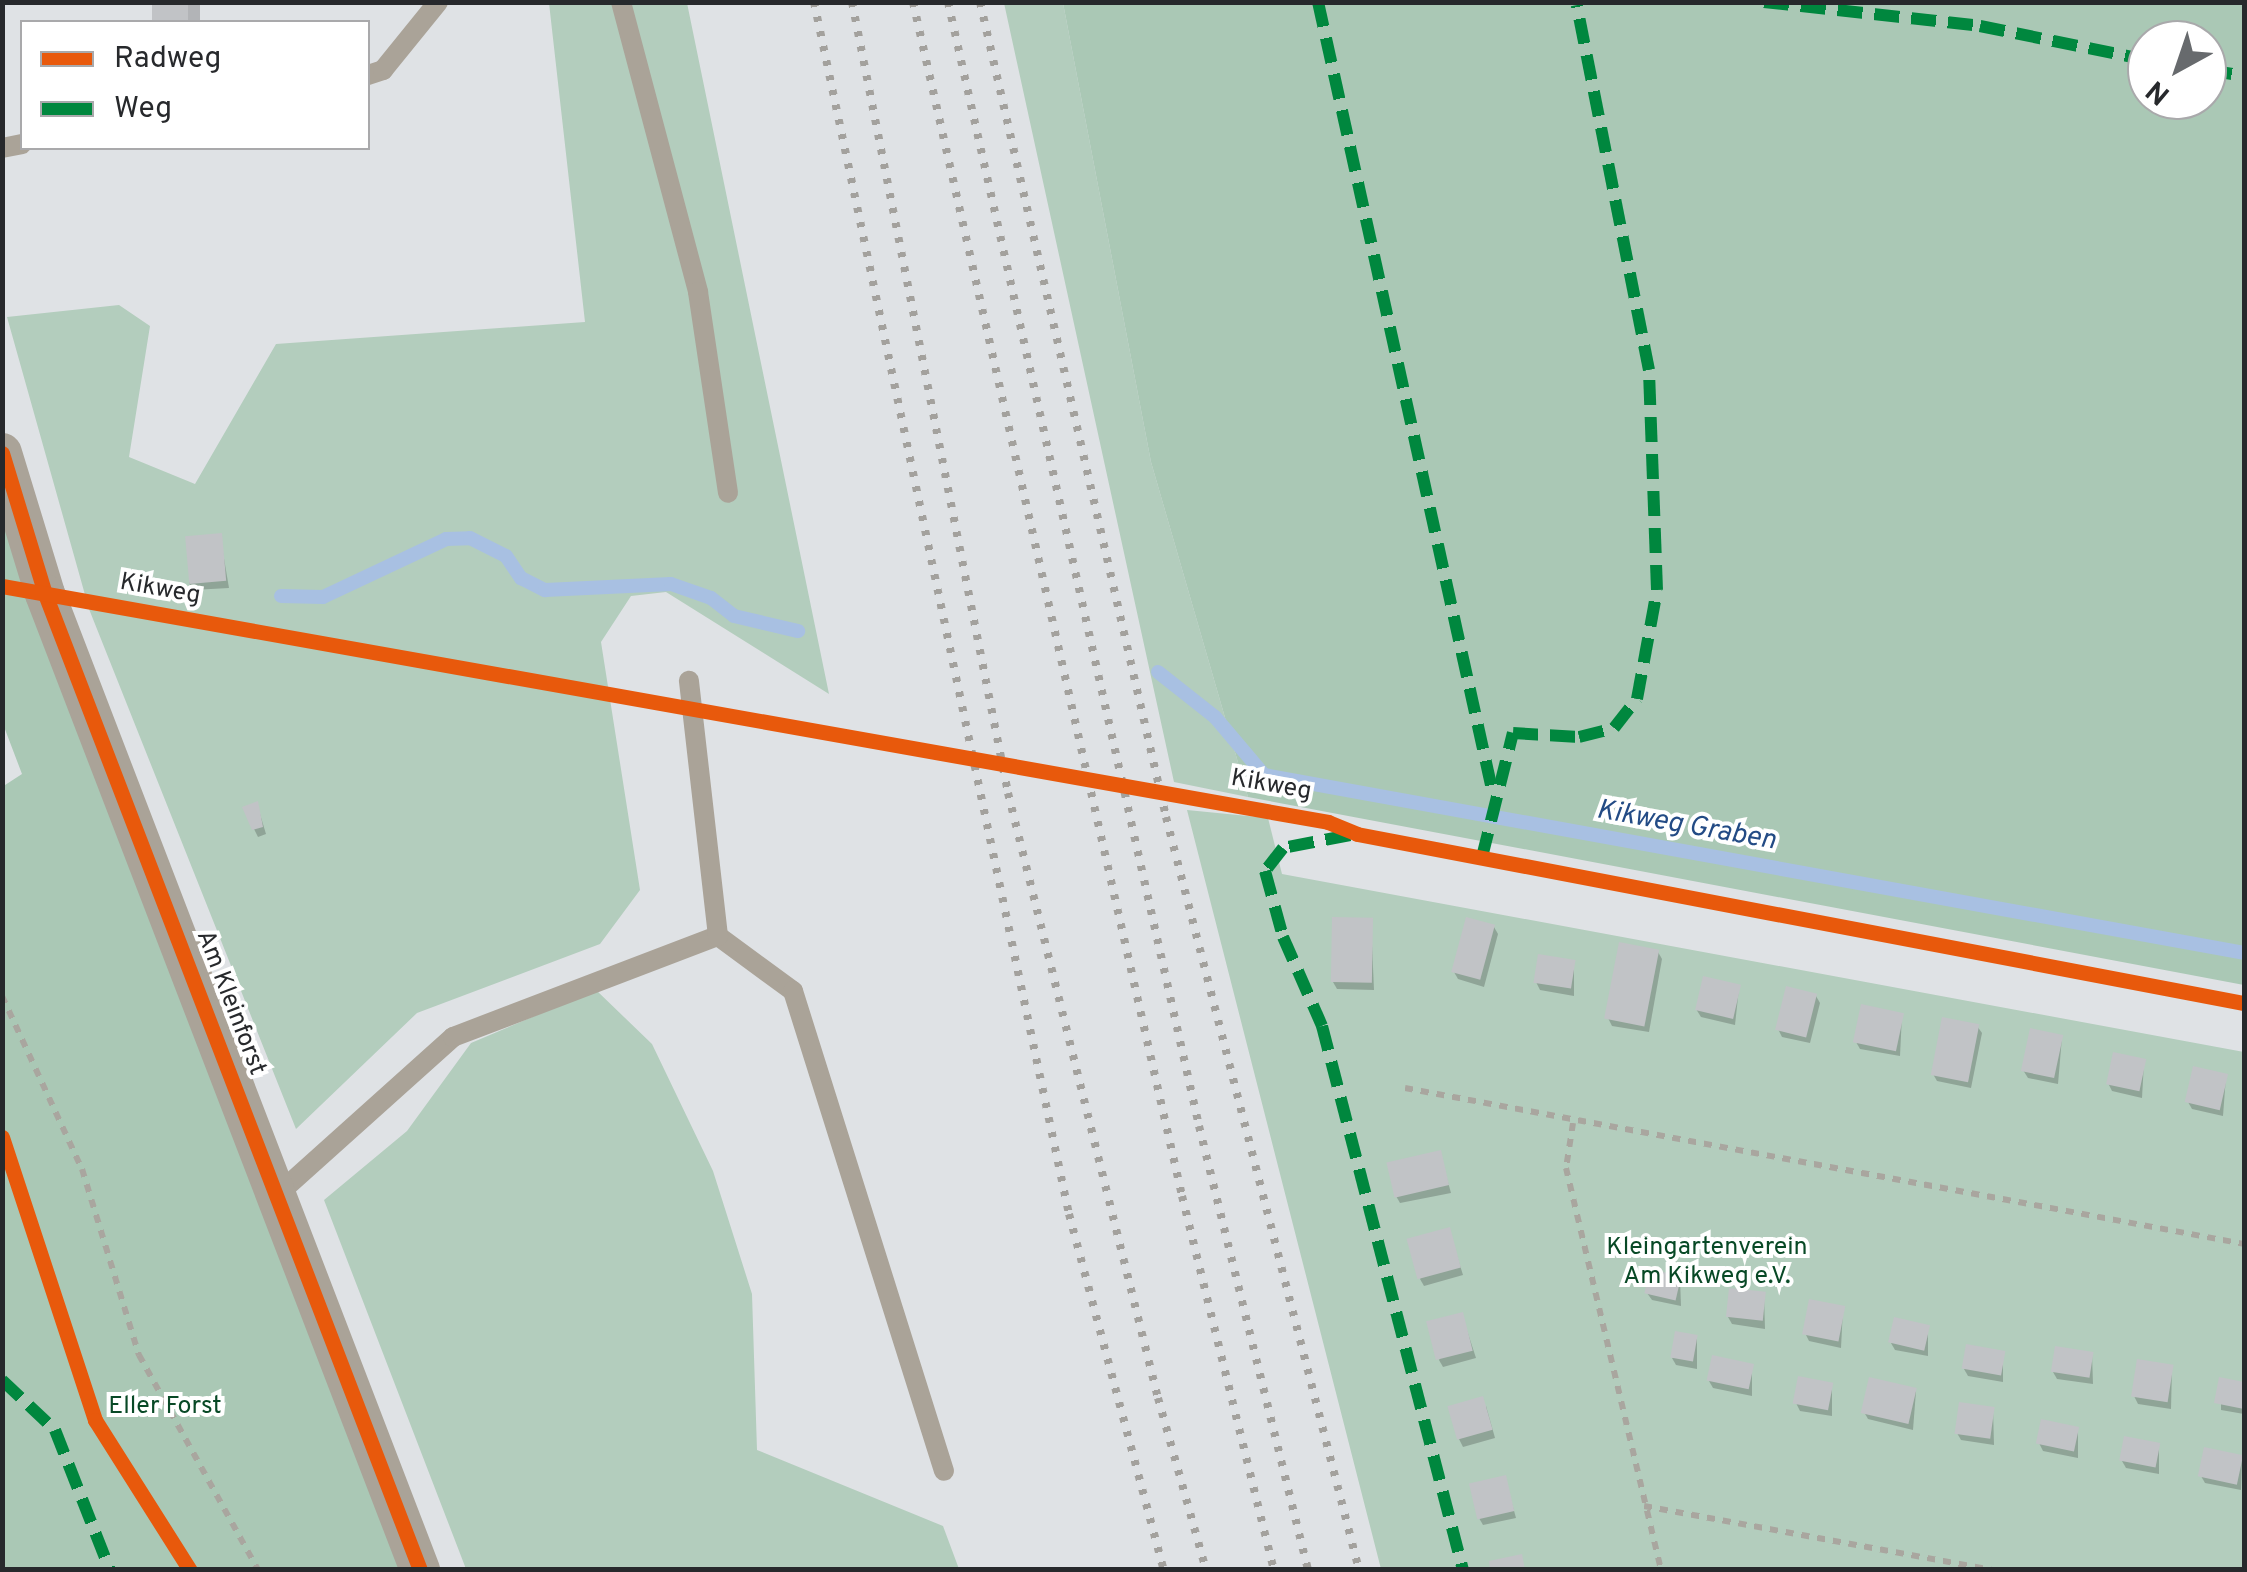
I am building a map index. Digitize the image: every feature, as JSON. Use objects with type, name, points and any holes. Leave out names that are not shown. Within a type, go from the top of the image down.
[{"type":"street","name":"Am Kleinforst","points":[[2,452],[44,594],[420,1570]]},
{"type":"lane","points":[[370,74],[383,70],[438,2]]},
{"type":"lane","points":[[621,2],[698,292],[728,493]]},
{"type":"lane","points":[[689,680],[718,936],[793,991],[944,1471]]},
{"type":"lane","points":[[277,1195],[454,1037],[718,936]]},
{"type":"path","points":[[2,996],[82,1170],[139,1356],[258,1570]]},
{"type":"path","points":[[1405,1088],[1572,1123],[2244,1244]]},
{"type":"path","points":[[1572,1123],[1566,1168],[1660,1570]]},
{"type":"path","points":[[1644,1506],[1992,1570]]},
{"type":"green space","points":[[549,3],[687,3],[829,694],[666,592],[631,596],[601,642],[640,890],[600,944],[417,1013],[296,1129],[89,609],[7,317],[119,305],[150,326],[129,457],[195,484],[276,344],[585,322]]},
{"type":"green space","points":[[1004,3],[1063,3],[1151,462],[1248,797],[1174,782]]},
{"type":"green space","points":[[1063,3],[2244,3],[2244,985],[1248,797],[1151,462]]},
{"type":"green space","name":"Eller Forst","points":[[2,502],[403,1569],[3,1569],[2,787],[22,774],[3,724]]},
{"type":"green space","name":"Kleingartenverein Am Kikweg e.V.","points":[[1187,810],[1268,818],[1282,874],[2244,1052],[2244,1569],[1381,1569]]},
{"type":"green space","points":[[596,990],[652,1044],[713,1171],[752,1294],[757,1450],[943,1526],[959,1569],[466,1569],[324,1200],[407,1131],[471,1043]]},
{"type":"building","points":[[152,2],[188,2],[188,20],[152,20]]},
{"type":"building","points":[[222,533],[226,581],[189,584],[185,536]]},
{"type":"building","points":[[258,801],[263,827],[252,830],[242,807]]},
{"type":"building","points":[[1332,917],[1373,918],[1372,983],[1331,982]]},
{"type":"building","points":[[1466,917],[1495,925],[1480,980],[1451,972]]},
{"type":"building","points":[[1619,942],[1659,950],[1644,1026],[1604,1019]]},
{"type":"building","points":[[1538,954],[1576,960],[1571,989],[1533,983]]},
{"type":"building","points":[[1703,976],[1741,985],[1733,1019],[1695,1010]]},
{"type":"building","points":[[1786,986],[1817,994],[1806,1037],[1775,1030]]},
{"type":"building","points":[[1861,1004],[1904,1013],[1896,1051],[1853,1042]]},
{"type":"building","points":[[1942,1017],[1979,1024],[1968,1082],[1931,1075]]},
{"type":"building","points":[[2030,1028],[2063,1035],[2054,1078],[2021,1071]]},
{"type":"building","points":[[2113,1052],[2146,1059],[2139,1091],[2106,1084]]},
{"type":"building","points":[[2193,1066],[2228,1074],[2220,1110],[2185,1102]]},
{"type":"building","points":[[1441,1150],[1449,1185],[1395,1198],[1386,1163]]},
{"type":"building","points":[[1450,1227],[1461,1268],[1417,1279],[1407,1239]]},
{"type":"building","points":[[1650,1269],[1681,1276],[1676,1301],[1644,1293]]},
{"type":"building","points":[[1729,1288],[1766,1292],[1763,1321],[1726,1317]]},
{"type":"building","points":[[1809,1299],[1845,1306],[1838,1341],[1802,1334]]},
{"type":"building","points":[[1463,1312],[1473,1351],[1436,1360],[1426,1321]]},
{"type":"building","points":[[1894,1317],[1930,1325],[1924,1351],[1888,1342]]},
{"type":"building","points":[[1675,1331],[1698,1335],[1693,1362],[1670,1358]]},
{"type":"building","points":[[1966,1344],[2005,1351],[2001,1376],[1962,1369]]},
{"type":"building","points":[[2055,1346],[2094,1352],[2089,1378],[2051,1372]]},
{"type":"building","points":[[1712,1355],[1754,1364],[1749,1389],[1707,1380]]},
{"type":"building","points":[[2137,1359],[2174,1365],[2168,1402],[2131,1397]]},
{"type":"building","points":[[1798,1376],[1833,1383],[1828,1410],[1793,1403]]},
{"type":"building","points":[[1869,1377],[1917,1388],[1908,1424],[1861,1413]]},
{"type":"building","points":[[2219,1377],[2244,1382],[2244,1409],[2214,1403]]},
{"type":"building","points":[[1483,1396],[1493,1430],[1457,1440],[1447,1406]]},
{"type":"building","points":[[1959,1402],[1995,1407],[1990,1439],[1955,1434]]},
{"type":"building","points":[[2041,1419],[2079,1427],[2074,1452],[2036,1443]]},
{"type":"building","points":[[2124,1436],[2160,1443],[2156,1468],[2119,1461]]},
{"type":"building","points":[[2204,1447],[2243,1455],[2237,1485],[2198,1476]]},
{"type":"building","points":[[1506,1475],[1514,1511],[1477,1520],[1469,1484]]},
{"type":"building","points":[[1522,1554],[1525,1570],[1490,1570],[1489,1561]]},
{"type":"waterway","name":"Kikweg Graben","points":[[281,596],[323,597],[446,539],[470,538],[506,556],[521,578],[545,590],[671,584],[711,598],[734,616],[798,631]]},
{"type":"waterway","name":"Kikweg Graben","points":[[1158,672],[1215,717],[1264,775],[2244,953]]},
{"type":"railway","points":[[814,2],[1069,1214],[1164,1570]]},
{"type":"railway","points":[[852,2],[1008,793],[1158,1398],[1206,1570]]},
{"type":"railway","points":[[913,2],[1182,1196],[1274,1570]]},
{"type":"railway","points":[[948,2],[1199,1126],[1308,1570]]},
{"type":"railway","points":[[980,2],[1166,817],[1359,1570]]},
{"type":"marked path","points":[[1318,2],[1493,794]]},
{"type":"marked path","points":[[1764,2],[1980,26],[2127,56]]},
{"type":"marked path","points":[[1482,857],[1513,733],[1579,737],[1614,728],[1637,699],[1657,590],[1649,370],[1577,5]]},
{"type":"marked path","points":[[2227,73],[2244,76]]},
{"type":"marked path","points":[[1350,835],[1283,848],[1265,871],[1283,937],[1322,1026],[1463,1570]]},
{"type":"marked path","points":[[2,1380],[55,1430],[110,1570]]},
{"type":"cycle path","points":[[2,453],[45,594],[420,1570]]},
{"type":"cycle path","name":"Kikweg","points":[[2,586],[1328,822],[1357,834],[2244,1003]]},
{"type":"cycle path","points":[[2,1137],[95,1420],[190,1570]]}]
